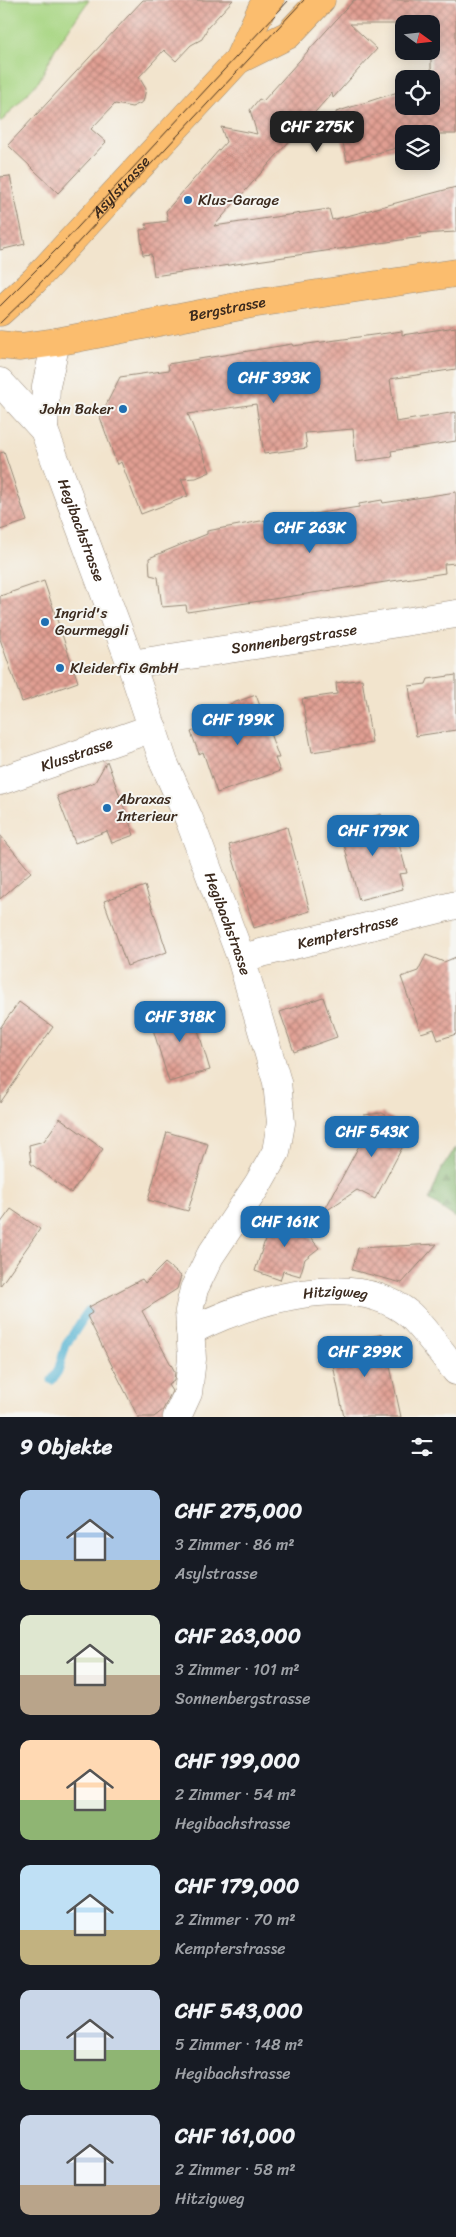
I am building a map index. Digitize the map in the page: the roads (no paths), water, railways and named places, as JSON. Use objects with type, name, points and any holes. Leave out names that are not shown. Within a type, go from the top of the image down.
[{"type":"main road","name":"Asylstrasse","points":[[0,312],[34,281],[238,60],[262,8],[270,0]]},
{"type":"main road","name":"Asylstrasse","points":[[238,60],[288,35],[321,0]]},
{"type":"main road","name":"Bergstrasse","points":[[0,345],[20,347],[56,342],[251,304],[456,273]]},
{"type":"street","name":"Hegibachstrasse","points":[[44,430],[46,386],[56,342]]},
{"type":"street","name":"Hegibachstrasse","points":[[0,382],[44,430],[153,728],[241,958],[277,1082],[282,1123],[276,1152],[258,1184],[210,1256],[194,1289],[189,1311],[192,1359],[188,1393],[177,1417]]},
{"type":"street","name":"Sonnenbergstrasse","points":[[131,664],[456,614]]},
{"type":"street","name":"Klusstrasse","points":[[0,781],[153,728]]},
{"type":"street","name":"Kempterstrasse","points":[[241,958],[456,905]]},
{"type":"street","name":"Hitzigweg","points":[[190,1331],[218,1317],[282,1296],[332,1292],[362,1293],[389,1301],[411,1316],[456,1371]]},
{"type":"waterway","points":[[52,1380],[58,1371],[66,1345],[88,1311]]},
{"type":"tram line","points":[[0,306],[65,241],[289,0]]},
{"type":"tram line","points":[[0,323],[29,295],[304,0]]},
{"type":"place","name":"Klus-Garage","points":[[188,200]]},
{"type":"place","name":"John Baker","points":[[123,409]]},
{"type":"place","name":"Ingrid's Gourmeggli","points":[[45,622]]},
{"type":"place","name":"Kleiderfix GmbH","points":[[60,668]]},
{"type":"place","name":"Abraxas Interieur","points":[[107,808]]}]
